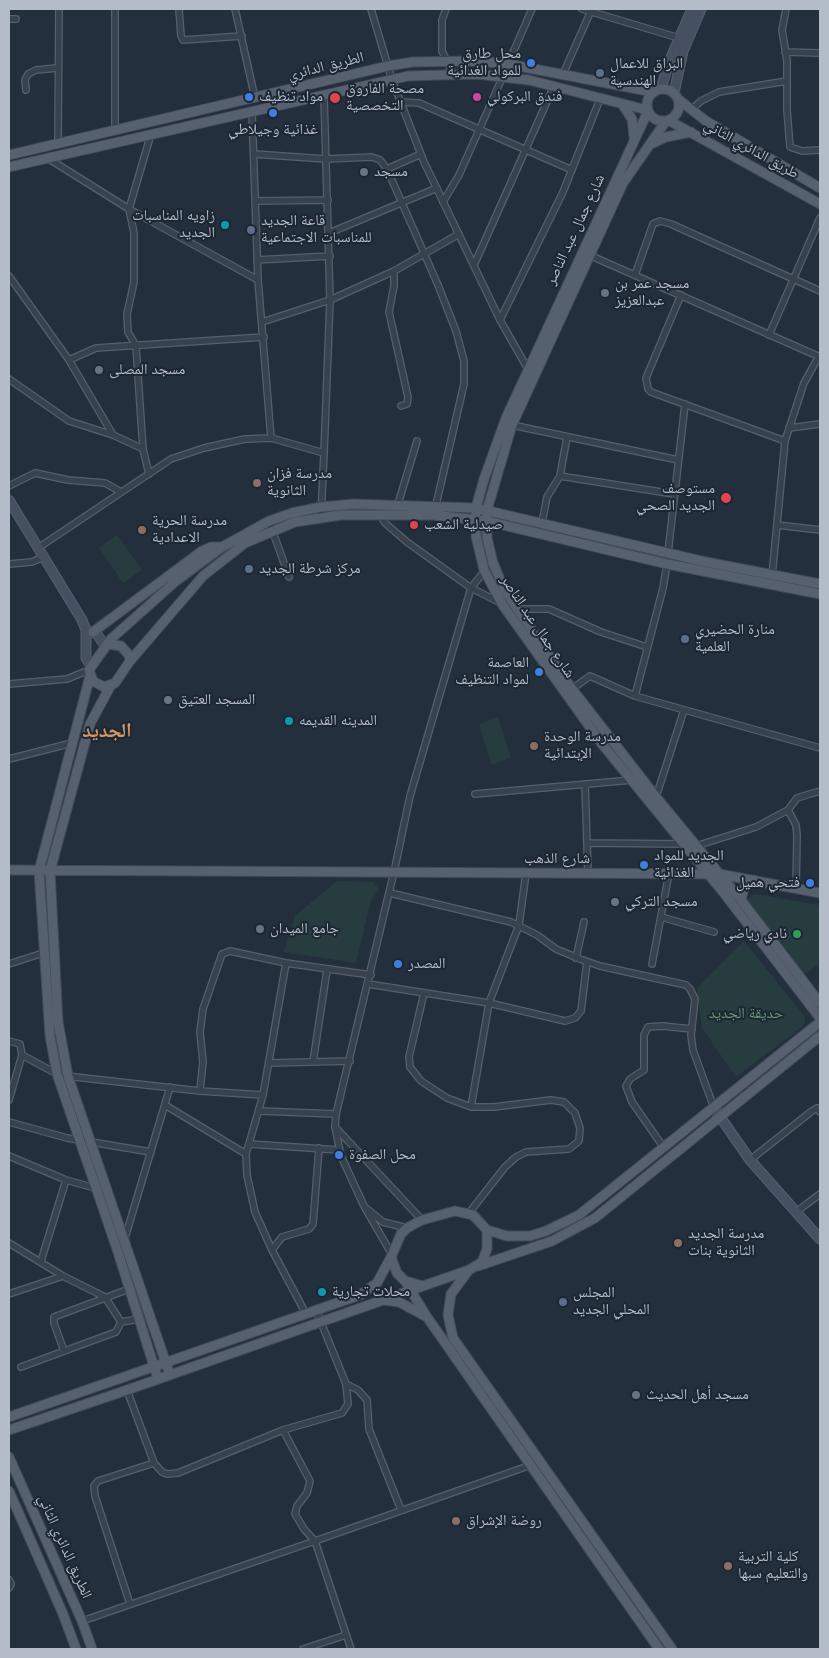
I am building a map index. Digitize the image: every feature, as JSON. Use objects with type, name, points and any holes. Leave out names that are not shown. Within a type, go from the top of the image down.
[{"type":"main road","name":"الطريق الدائري","points":[[9,155],[388,66],[446,61],[508,64],[657,90]]},
{"type":"main road","name":"الطريق الدائري","points":[[9,167],[408,76],[453,74],[503,76],[554,86],[648,110]]},
{"type":"main road","points":[[657,90],[676,96],[676,114],[667,120],[652,117],[648,110],[647,100],[657,90]]},
{"type":"main road","name":"طريق الدائري الثاني","points":[[676,96],[691,110],[801,179],[820,188]]},
{"type":"main road","points":[[622,104],[632,119],[634,139]]},
{"type":"main road","name":"شارع جمال عبد الناصر","points":[[648,110],[530,373],[512,425],[487,510],[486,521],[493,563],[504,591],[572,689],[656,797],[741,900],[820,1003]]},
{"type":"main road","name":"طريق الدائري الثاني","points":[[667,120],[820,204]]},
{"type":"main road","name":"شارع جمال عبد الناصر","points":[[667,120],[623,183],[498,438],[476,508],[476,536],[484,570],[502,604],[602,744],[708,874],[820,1018]]},
{"type":"main road","points":[[649,146],[666,137],[691,132]]},
{"type":"main road","points":[[158,1379],[130,1289],[57,1074],[50,1036],[44,953],[39,871],[90,671],[106,645],[134,616],[222,546],[269,521],[322,507],[398,504],[476,508],[668,553],[820,584]]},
{"type":"main road","points":[[170,1375],[68,1076],[58,1022],[50,871],[90,724],[111,686],[130,661],[203,576],[246,543],[295,522],[322,517],[379,514],[476,519],[667,564],[771,586],[820,594]]},
{"type":"main road","points":[[89,631],[202,550],[213,546],[222,546]]},
{"type":"main road","points":[[106,645],[121,646],[126,650],[130,661]]},
{"type":"main road","points":[[90,671],[98,685],[111,686]]},
{"type":"main road","name":"شارع الذهب","points":[[9,870],[719,874],[820,893]]},
{"type":"main road","points":[[741,900],[744,888],[754,880]]},
{"type":"main road","points":[[9,1417],[154,1368],[370,1289],[377,1283],[396,1241],[407,1228],[422,1220],[455,1211],[469,1213],[478,1219],[487,1230],[507,1236],[530,1236],[563,1224],[590,1207],[820,1022]]},
{"type":"main road","points":[[9,1430],[541,1245],[582,1226],[820,1036]]},
{"type":"main road","points":[[478,1266],[487,1249],[487,1230]]},
{"type":"main road","points":[[391,1255],[397,1272],[405,1281],[426,1317],[531,1464],[659,1649]]},
{"type":"main road","points":[[469,1270],[451,1294],[448,1315],[453,1338],[672,1649]]},
{"type":"main road","points":[[405,1281],[423,1286]]},
{"type":"main road","points":[[384,1300],[399,1302],[426,1317]]},
{"type":"main road","name":"الطريق الدائري الثاني","points":[[9,1457],[82,1621],[92,1649]]},
{"type":"main road","name":"الطريق الدائري الثاني","points":[[9,1491],[63,1614],[76,1649]]},
{"type":"street","points":[[58,144],[57,68],[59,9]]},
{"type":"street","points":[[115,9],[115,130]]},
{"type":"street","points":[[179,9],[183,40],[242,36]]},
{"type":"street","points":[[235,9],[255,98]]},
{"type":"street","points":[[371,9],[392,80],[421,154],[500,320],[530,373]]},
{"type":"street","points":[[446,9],[442,20],[442,54],[453,74]]},
{"type":"street","points":[[508,64],[532,9]]},
{"type":"street","points":[[582,9],[590,13],[679,38]]},
{"type":"street","points":[[657,90],[692,9]]},
{"type":"street","points":[[676,96],[682,51],[701,9]]},
{"type":"street","points":[[786,9],[782,30],[786,52],[790,147],[802,151],[820,150]]},
{"type":"street","points":[[563,74],[590,13]]},
{"type":"street","points":[[9,19],[16,19]]},
{"type":"street","points":[[786,52],[820,53]]},
{"type":"street","points":[[26,90],[25,80],[28,74],[36,70],[57,68]]},
{"type":"street","points":[[443,202],[479,131],[503,76]]},
{"type":"street","points":[[691,110],[701,101],[719,92],[787,81]]},
{"type":"street","points":[[474,265],[554,86]]},
{"type":"street","points":[[322,517],[330,300],[324,96]]},
{"type":"street","points":[[500,320],[572,170],[600,99]]},
{"type":"street","points":[[401,102],[419,104],[572,170]]},
{"type":"street","points":[[252,113],[258,280],[271,438]]},
{"type":"street","points":[[149,474],[143,449],[136,346],[128,332],[127,324],[134,282],[133,223],[129,209],[151,134]]},
{"type":"street","points":[[254,154],[326,159],[372,157],[380,160],[388,169],[456,331],[464,361],[464,384],[436,505]]},
{"type":"street","points":[[388,169],[421,154]]},
{"type":"street","points":[[49,159],[129,209],[258,280]]},
{"type":"street","points":[[329,233],[437,188]]},
{"type":"street","points":[[255,200],[328,200]]},
{"type":"street","points":[[770,335],[792,279],[820,218]]},
{"type":"street","points":[[635,275],[653,224],[660,221],[671,224],[820,291]]},
{"type":"street","points":[[262,322],[330,300],[394,270],[459,234]]},
{"type":"street","points":[[589,255],[819,357],[804,383],[785,440],[771,586]]},
{"type":"street","points":[[257,260],[330,256]]},
{"type":"street","points":[[394,270],[394,291],[389,312],[408,397],[407,404],[402,406]]},
{"type":"street","points":[[9,276],[69,360],[113,435]]},
{"type":"street","points":[[681,295],[645,382],[651,392],[785,440]]},
{"type":"street","points":[[69,360],[96,348],[264,337]]},
{"type":"street","points":[[9,379],[69,422],[113,435],[143,449]]},
{"type":"street","points":[[668,553],[685,404]]},
{"type":"street","points":[[789,428],[820,424]]},
{"type":"street","points":[[512,425],[678,460]]},
{"type":"street","points":[[542,523],[547,496],[560,476],[567,437]]},
{"type":"street","points":[[38,548],[171,459],[188,452],[245,440],[271,438],[324,453]]},
{"type":"street","points":[[398,504],[417,441]]},
{"type":"street","points":[[9,486],[31,474],[38,474],[68,480],[105,483],[121,492]]},
{"type":"street","points":[[560,476],[674,494]]},
{"type":"street","points":[[9,500],[89,631],[101,638],[106,645]]},
{"type":"street","points":[[378,504],[379,514],[385,523],[407,542],[471,588],[502,604]]},
{"type":"street","points":[[269,521],[289,577]]},
{"type":"street","points":[[776,525],[820,530]]},
{"type":"street","points":[[9,564],[32,562],[43,557]]},
{"type":"street","points":[[391,1255],[364,1206],[339,1150],[335,1127],[336,1114],[390,893],[410,796],[471,588],[484,570],[493,563]]},
{"type":"street","points":[[635,696],[663,588],[667,564]]},
{"type":"street","points":[[517,610],[549,609],[601,632],[647,647]]},
{"type":"street","points":[[9,684],[67,679],[90,671],[86,658],[89,631]]},
{"type":"street","points":[[572,689],[588,676],[635,696],[820,748]]},
{"type":"street","points":[[656,797],[684,710]]},
{"type":"street","points":[[9,759],[72,743]]},
{"type":"street","points":[[474,794],[632,780]]},
{"type":"street","points":[[585,784],[588,873]]},
{"type":"street","points":[[696,846],[756,827],[788,810],[797,798],[820,791]]},
{"type":"street","points":[[788,810],[796,825],[796,888]]},
{"type":"street","points":[[587,843],[684,844]]},
{"type":"street","points":[[471,1107],[489,1003],[519,925],[526,873]]},
{"type":"street","points":[[652,964],[669,873]]},
{"type":"street","points":[[390,893],[475,912],[519,925],[556,949],[587,962],[686,985],[695,1000],[692,1029],[696,1058],[714,1108],[750,1160],[820,1239]]},
{"type":"street","points":[[661,917],[714,932]]},
{"type":"street","points":[[576,958],[584,922]]},
{"type":"street","points":[[200,1090],[203,1062],[201,1020],[207,994],[222,954],[230,951],[286,964],[370,975]]},
{"type":"street","points":[[9,964],[44,953]]},
{"type":"street","points":[[368,984],[489,1003],[556,1020],[575,1018],[581,1011],[587,962]]},
{"type":"street","points":[[286,964],[263,1095],[246,1154],[250,1192],[255,1212],[272,1250],[306,1314]]},
{"type":"street","points":[[314,1062],[327,970]]},
{"type":"street","points":[[424,993],[410,1046],[410,1067],[430,1088],[471,1107],[564,1102],[572,1109],[580,1133],[577,1144],[569,1148],[526,1152],[516,1157],[505,1167],[469,1213]]},
{"type":"street","points":[[664,1148],[632,1102],[626,1086],[630,1079],[644,1070],[644,1035],[648,1027],[662,1026],[692,1029]]},
{"type":"street","points":[[9,1041],[20,1044],[22,1055],[9,1100]]},
{"type":"street","points":[[22,1055],[57,1074],[68,1076],[263,1095]]},
{"type":"street","points":[[268,1063],[350,1061]]},
{"type":"street","points":[[124,1239],[170,1087]]},
{"type":"street","points":[[165,1105],[246,1154]]},
{"type":"street","points":[[750,1160],[819,1108]]},
{"type":"street","points":[[259,1111],[336,1114]]},
{"type":"street","points":[[9,1122],[33,1130],[79,1140],[151,1152]]},
{"type":"street","points":[[335,1127],[422,1220]]},
{"type":"street","points":[[249,1144],[339,1150]]},
{"type":"street","points":[[272,1250],[282,1237],[309,1229],[313,1224],[319,1148]]},
{"type":"street","points":[[9,1156],[66,1180],[95,1188]]},
{"type":"street","points":[[42,1261],[66,1180]]},
{"type":"street","points":[[796,1212],[820,1194]]},
{"type":"street","points":[[364,1206],[383,1222],[407,1228]]},
{"type":"street","points":[[9,1243],[42,1261],[63,1276],[105,1297],[121,1322]]},
{"type":"street","points":[[9,1294],[63,1276]]},
{"type":"street","points":[[64,1351],[54,1318],[130,1289]]},
{"type":"street","points":[[127,1390],[154,1462],[162,1472],[178,1473],[283,1430],[342,1413],[348,1404],[346,1384],[316,1310]]},
{"type":"street","points":[[121,1322],[139,1319]]},
{"type":"street","points":[[21,1367],[116,1332],[121,1322]]},
{"type":"street","points":[[346,1384],[362,1393],[367,1400],[369,1429],[401,1510]]},
{"type":"street","points":[[283,1430],[310,1481],[308,1493],[297,1506],[295,1514],[304,1529],[315,1541],[351,1649]]},
{"type":"street","points":[[130,1604],[95,1496],[94,1486],[98,1481],[154,1462]]},
{"type":"street","points":[[82,1621],[531,1464]]},
{"type":"street","points":[[9,1580],[11,1584],[9,1588]]},
{"type":"street","points":[[302,1649],[346,1635]]},
{"type":"green space","points":[[117,535],[142,570],[123,583],[99,548]]},
{"type":"green space","points":[[498,717],[511,758],[491,765],[479,724]]},
{"type":"green space","points":[[337,881],[374,882],[379,890],[371,900],[356,963],[284,952],[295,916]]},
{"type":"green space","name":"نادي رياضي","points":[[755,894],[820,905],[820,963],[804,975],[747,899]]},
{"type":"green space","name":"حديقة الجديد","points":[[744,941],[805,1017],[805,1022],[802,1027],[736,1077],[702,1028],[697,988]]},
{"type":"place","name":"محل طارق للمواد الغدائية","points":[[531,63]]},
{"type":"place","name":"البراق للاعمال الهندسية","points":[[600,73]]},
{"type":"place","name":"مواد تنظيف","points":[[249,97]]},
{"type":"place","name":"فندق البركولي","points":[[477,97]]},
{"type":"place","name":"مصحة الفاروق التخصصية","points":[[335,98]]},
{"type":"place","name":"غذائية وجيلاطي","points":[[273,113]]},
{"type":"place","name":"مسجد","points":[[364,172]]},
{"type":"place","name":"زاويه المناسبات الجديد","points":[[225,225]]},
{"type":"place","name":"قاعة الجديد للمناسبات الاجتماعية","points":[[251,230]]},
{"type":"place","name":"مسجد عمر بن عبدالعزيز","points":[[605,293]]},
{"type":"place","name":"مسجد المصلى","points":[[99,370]]},
{"type":"place","name":"مدرسة فزان الثانوية","points":[[257,483]]},
{"type":"place","name":"مستوصف الجديد الصحي","points":[[726,498]]},
{"type":"place","name":"صيدلية الشعب","points":[[414,525]]},
{"type":"place","name":"مدرسة الحرية الاعدادية","points":[[142,530]]},
{"type":"place","name":"مركز شرطة الجديد","points":[[249,569]]},
{"type":"place","name":"منارة الحضيري العلمية","points":[[685,639]]},
{"type":"place","name":"العاصمة لمواد التنظيف","points":[[539,672]]},
{"type":"place","name":"المسجد العتيق","points":[[168,700]]},
{"type":"place","name":"المدينه القديمه","points":[[289,721]]},
{"type":"place","name":"مدرسة الوحدة الإبتدائية","points":[[534,746]]},
{"type":"place","name":"الجديد للمواد الغذائية","points":[[644,865]]},
{"type":"place","name":"فتحي هميل","points":[[810,883]]},
{"type":"place","name":"مسجد التركي","points":[[615,902]]},
{"type":"place","name":"جامع الميدان","points":[[260,929]]},
{"type":"place","name":"نادي رياضي","points":[[797,934]]},
{"type":"place","name":"المصدر","points":[[398,964]]},
{"type":"place","name":"محل الصفوة","points":[[339,1155]]},
{"type":"place","name":"مدرسة الجديد الثانوية بنات","points":[[678,1243]]},
{"type":"place","name":"محلات تجارية","points":[[322,1292]]},
{"type":"place","name":"المجلس المحلي الجديد","points":[[563,1302]]},
{"type":"place","name":"مسجد أهل الحديث","points":[[636,1395]]},
{"type":"place","name":"روضة الإشراق","points":[[456,1521]]},
{"type":"place","name":"كلية التربية والتعليم سبها","points":[[728,1566]]},
{"type":"district","name":"الجديد","points":[[107,732]]}]
